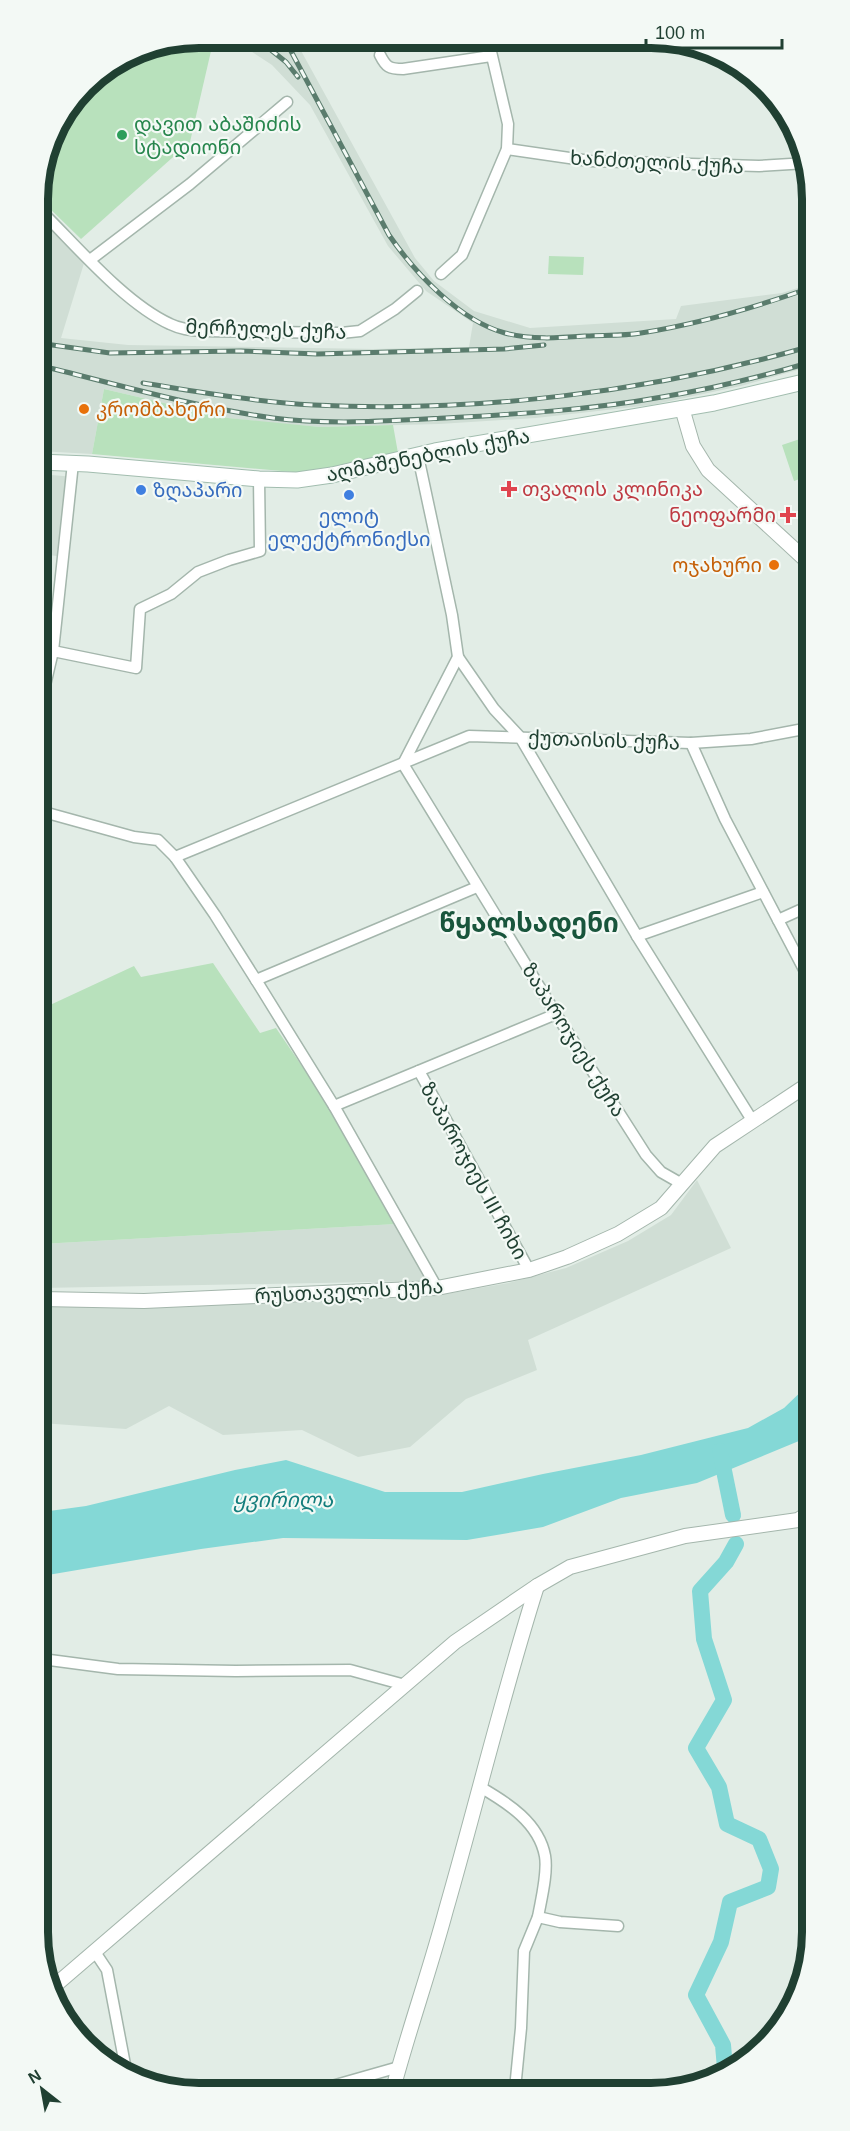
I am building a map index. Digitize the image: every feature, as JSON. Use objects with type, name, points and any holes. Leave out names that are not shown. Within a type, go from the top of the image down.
[{"type":"main road","name":"აღმაშენებლის ქუჩა","points":[[48,461],[259,479],[297,480],[435,451],[682,408],[802,382]]},
{"type":"street","points":[[441,274],[462,255],[507,149],[508,124],[490,48]]},
{"type":"street","points":[[380,55],[385,66],[390,69],[491,56]]},
{"type":"street","points":[[90,260],[190,184],[287,102]]},
{"type":"street","name":"ხანძთელის ქუჩა","points":[[507,149],[590,161],[759,166],[798,164]]},
{"type":"street","name":"მერჩულეს ქუჩა","points":[[48,218],[135,302],[170,325],[184,329],[360,332],[396,309],[417,291]]},
{"type":"street","points":[[682,408],[693,446],[708,470],[802,556]]},
{"type":"street","points":[[418,456],[452,615],[458,657],[494,709],[520,737],[637,936],[752,1120]]},
{"type":"street","points":[[48,672],[53,651],[73,463]]},
{"type":"street","points":[[53,651],[136,668],[140,609],[171,594],[198,572],[260,551],[259,479]]},
{"type":"street","points":[[403,764],[458,657]]},
{"type":"street","name":"ქუთაისის ქუჩა","points":[[175,857],[469,736],[691,743],[752,739],[802,731]]},
{"type":"street","points":[[691,743],[725,819],[802,966]]},
{"type":"street","name":"ზაპაროჯიეს ქუჩა","points":[[403,764],[477,887],[646,1155],[662,1172],[682,1184]]},
{"type":"street","points":[[48,813],[134,837],[158,840],[175,857],[215,915],[334,1106],[437,1288]]},
{"type":"street","points":[[256,980],[477,887]]},
{"type":"street","points":[[637,936],[763,892]]},
{"type":"street","points":[[778,920],[802,909]]},
{"type":"street","name":"ზაპაროჯიეს III ჩიხი","points":[[334,1106],[556,1014]]},
{"type":"street","name":"ზაპაროჯიეს III ჩიხი","points":[[419,1071],[529,1270]]},
{"type":"street","name":"რუსთაველის ქუჩა","points":[[48,1299],[144,1302],[437,1288],[529,1270],[567,1257],[618,1234],[661,1208],[715,1146],[802,1088]]},
{"type":"street","points":[[57,1984],[455,1642],[537,1586],[570,1567],[685,1536],[798,1520],[802,1517]]},
{"type":"street","points":[[395,2083],[446,1912],[537,1586]]},
{"type":"street","points":[[48,1660],[118,1669],[350,1670],[405,1685]]},
{"type":"street","points":[[480,1786],[507,1802],[537,1832],[546,1858],[538,1917],[524,1951],[521,2028],[516,2083]]},
{"type":"street","points":[[538,1917],[560,1922],[618,1926]]},
{"type":"street","points":[[95,1952],[107,1970],[125,2063]]},
{"type":"street","points":[[343,2083],[399,2067]]},
{"type":"shaded area","points":[[246,48],[300,48],[415,258],[434,281],[474,311],[530,328],[676,319],[681,306],[782,293],[802,287],[802,369],[741,386],[651,405],[536,418],[439,424],[320,427],[273,423],[228,418],[104,389],[92,454],[48,452],[48,222],[85,260],[61,338],[128,345],[373,349],[469,347],[473,323],[426,291],[388,246],[310,105],[272,65]]},
{"type":"shaded area","points":[[48,475],[75,477],[66,557],[48,555]]},
{"type":"shaded area","points":[[697,1180],[731,1248],[528,1340],[537,1370],[466,1399],[410,1447],[358,1457],[302,1430],[223,1435],[169,1406],[126,1429],[48,1423],[48,1304],[429,1297],[508,1283],[566,1268],[628,1241],[671,1215]]},
{"type":"shaded area","points":[[396,1224],[426,1281],[48,1288],[48,1244]]},
{"type":"green space","name":"დავით აბაშიძის სტადიონი","points":[[212,48],[190,142],[81,239],[48,207],[49,179],[53,160],[68,123],[85,99],[99,85],[123,68],[160,53],[179,49]]},
{"type":"green space","points":[[549,256],[584,257],[583,275],[548,274]]},
{"type":"green space","points":[[104,389],[228,418],[320,427],[393,425],[398,453],[304,473],[92,454]]},
{"type":"green space","points":[[802,438],[802,478],[794,481],[782,445]]},
{"type":"green space","points":[[213,963],[260,1033],[276,1028],[323,1097],[396,1224],[48,1244],[48,1004],[134,966],[141,977]]},
{"type":"water","name":"ყვირილა","points":[[802,1391],[802,1440],[697,1483],[621,1498],[543,1527],[467,1540],[283,1538],[201,1549],[48,1575],[48,1511],[86,1506],[286,1460],[385,1492],[462,1492],[641,1455],[748,1428],[784,1408]]},
{"type":"waterway","points":[[720,1451],[733,1515]]},
{"type":"waterway","points":[[725,2064],[723,2045],[696,1995],[721,1942],[730,1902],[768,1887],[771,1869],[759,1839],[727,1824],[719,1787],[696,1748],[724,1700],[704,1639],[700,1591],[726,1562],[736,1544]]},
{"type":"railway","points":[[268,48],[286,62],[298,77]]},
{"type":"railway","points":[[289,48],[389,235],[412,265],[440,294],[455,307],[488,327],[505,333],[535,338],[634,334],[725,315],[802,291]]},
{"type":"railway","points":[[48,344],[110,353],[241,351],[317,354],[504,349],[544,345]]},
{"type":"railway","points":[[143,383],[292,404],[376,407],[438,406],[563,396],[625,387],[748,363],[802,349]]},
{"type":"railway","points":[[48,367],[214,408],[273,418],[337,422],[500,415],[608,405],[717,386],[802,365]]},
{"type":"place","name":"დავით აბაშიძის სტადიონი","points":[[122,135]]},
{"type":"place","name":"კრომბახერი","points":[[84,409]]},
{"type":"place","name":"თვალის კლინიკა","points":[[509,489]]},
{"type":"place","name":"ზღაპარი","points":[[141,490]]},
{"type":"place","name":"ელიტ ელექტრონიქსი","points":[[349,495]]},
{"type":"place","name":"ნეოფარმი","points":[[788,515]]},
{"type":"place","name":"ოჯახური","points":[[774,565]]},
{"type":"district","name":"წყალსადენი","points":[[529,923]]}]
